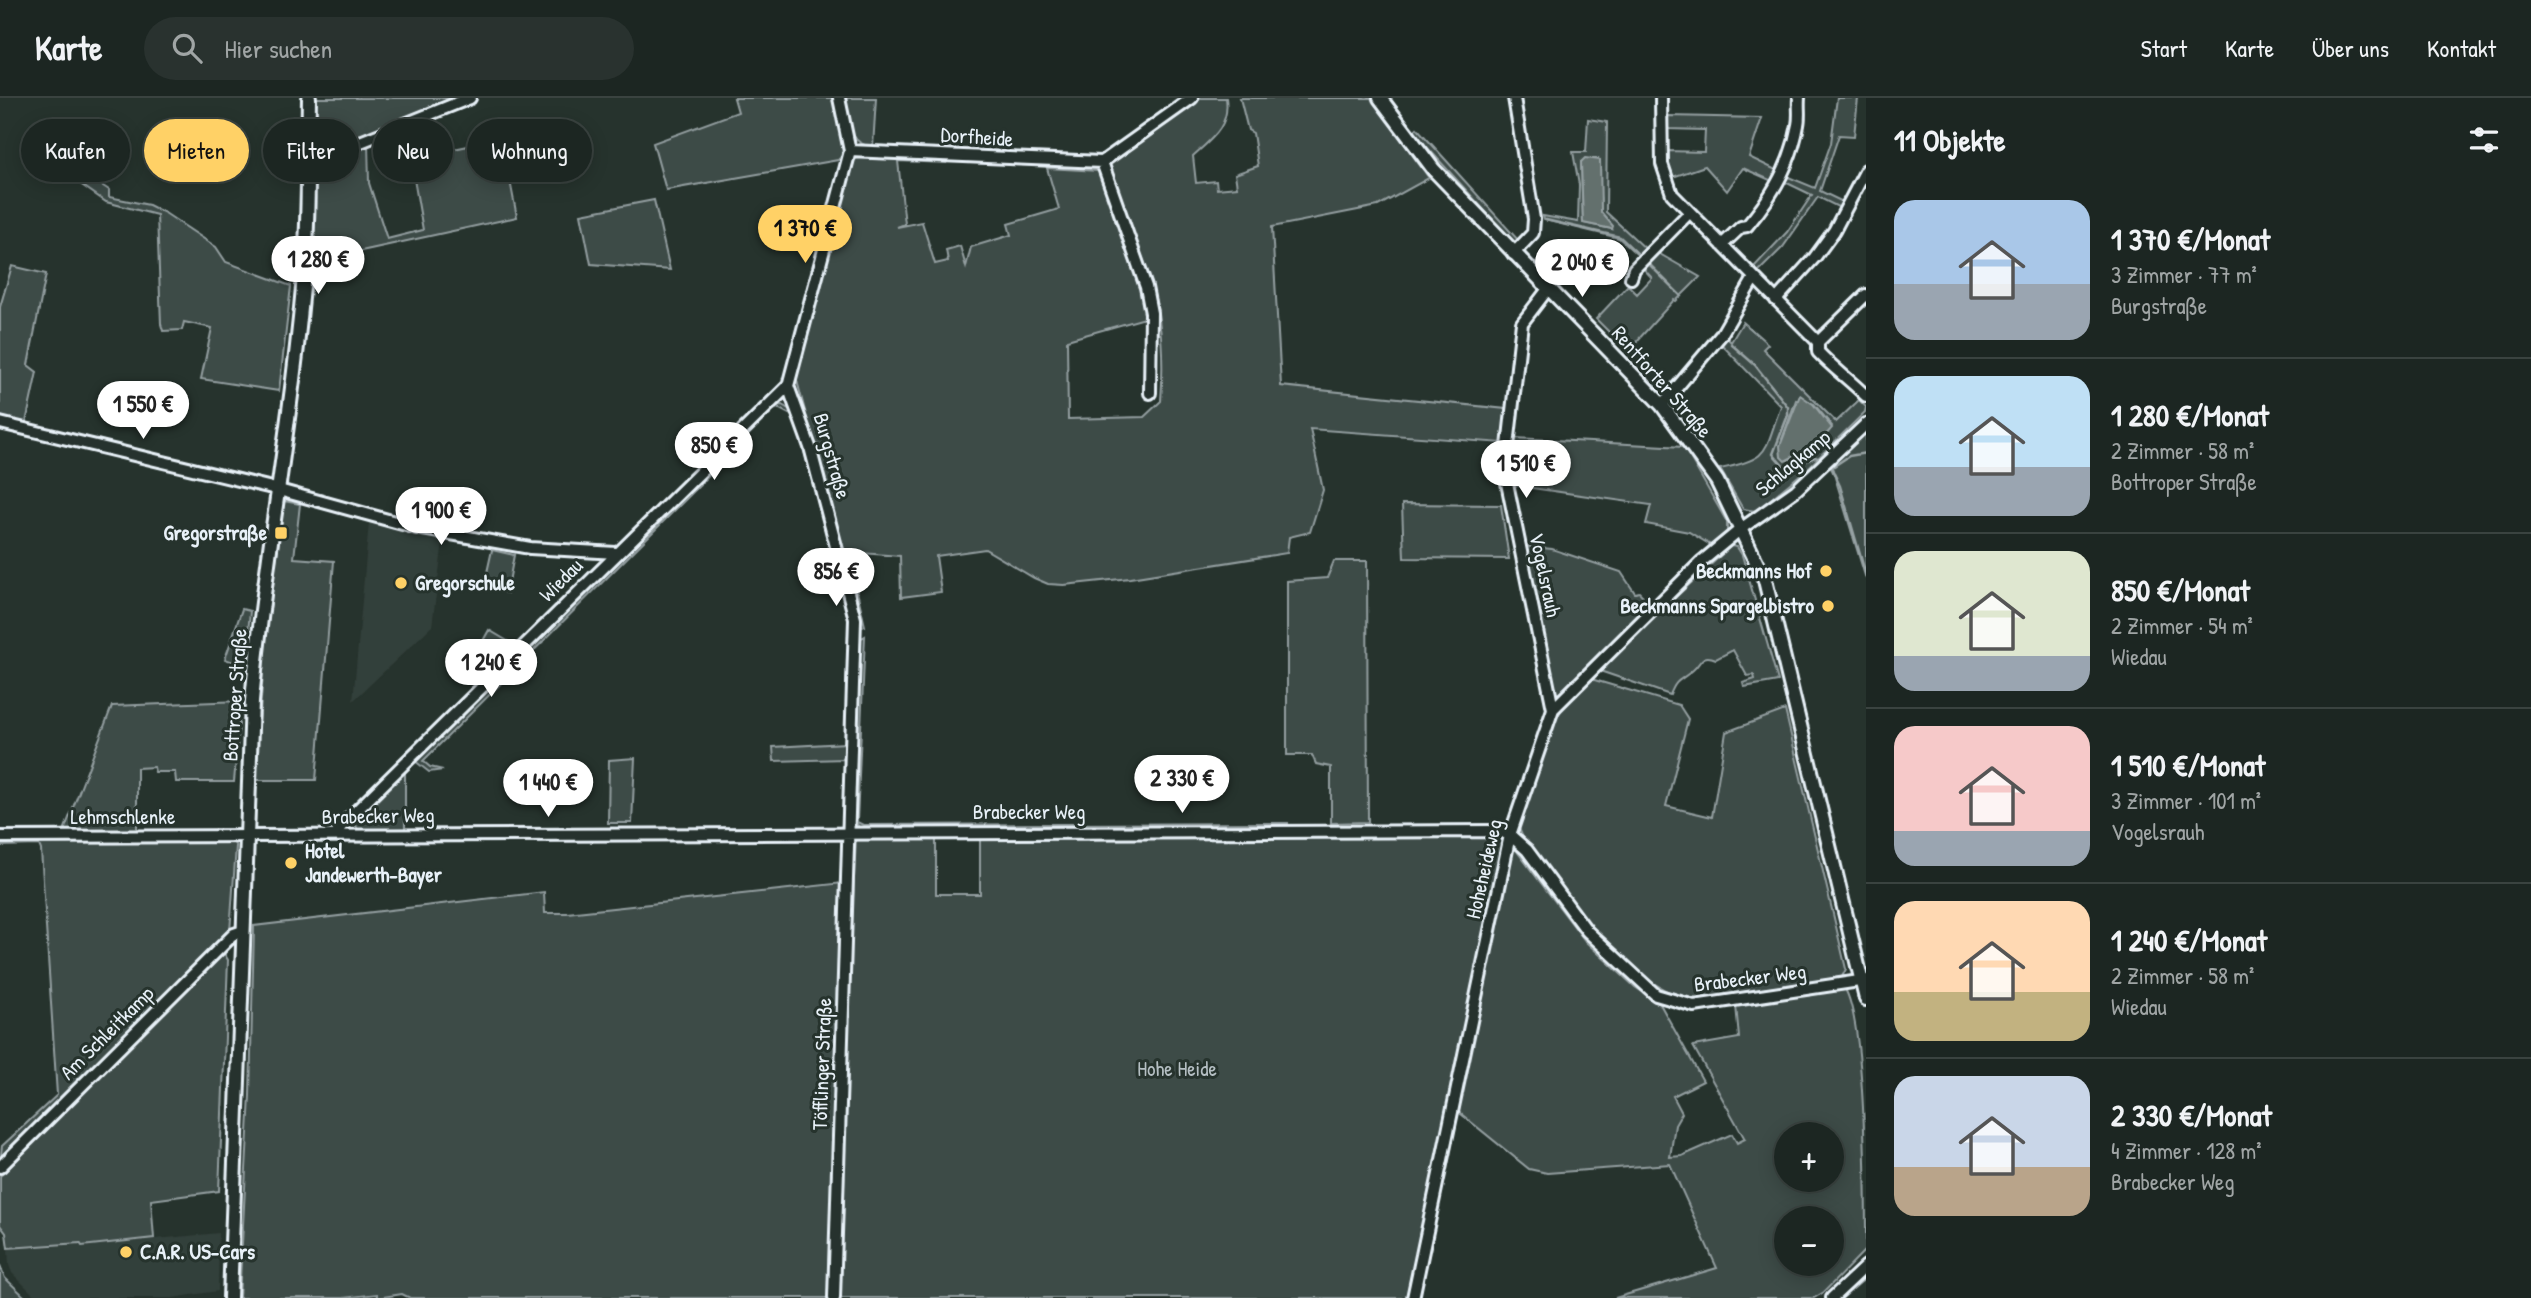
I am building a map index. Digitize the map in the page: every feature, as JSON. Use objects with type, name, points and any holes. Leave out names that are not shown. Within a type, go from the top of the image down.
[{"type":"main road","name":"Bottroper Straße","points":[[309,98],[309,119]]},
{"type":"main road","name":"Rentforter Straße","points":[[1380,98],[1434,170],[1662,405],[1705,461],[1742,528],[1765,580],[1864,980],[1866,999]]},
{"type":"main road","name":"Bottroper Straße","points":[[230,1298],[253,688],[300,310],[307,182]]},
{"type":"street","points":[[359,143],[470,98]]},
{"type":"street","points":[[788,386],[850,151],[839,98]]},
{"type":"street","points":[[1150,393],[1151,313],[1146,287],[1102,162],[1192,98]]},
{"type":"street","points":[[1513,254],[1533,233],[1534,219],[1514,98]]},
{"type":"street","points":[[1661,98],[1662,164],[1672,194],[1818,342],[1818,352],[1866,396]]},
{"type":"street","points":[[1722,245],[1746,226],[1776,186],[1791,152],[1798,124],[1799,98]]},
{"type":"street","name":"Dorfheide","points":[[850,151],[1102,162]]},
{"type":"street","points":[[1776,300],[1815,257],[1834,231],[1866,170]]},
{"type":"street","points":[[1631,278],[1634,269],[1689,213]]},
{"type":"street","points":[[1662,405],[1721,335],[1754,278]]},
{"type":"street","name":"Vogelsrauh","points":[[1548,289],[1522,323],[1505,473],[1553,709]]},
{"type":"street","points":[[1818,342],[1866,295]]},
{"type":"street","name":"Wiedau","points":[[338,835],[338,830],[353,814],[788,386]]},
{"type":"street","name":"Burgstraße","points":[[788,386],[799,408],[856,619],[849,832]]},
{"type":"street","points":[[0,423],[276,490],[417,528],[530,548],[616,553]]},
{"type":"street","name":"Schlagkamp","points":[[1742,528],[1796,490],[1866,424]]},
{"type":"street","name":"Hoheheideweg","points":[[1413,1298],[1510,835],[1553,709],[1671,591],[1742,528]]},
{"type":"street","name":"Brabecker Weg","points":[[246,837],[1474,830],[1510,835],[1527,850],[1587,931],[1656,995],[1666,1000],[1694,1006],[1864,980]]},
{"type":"street","name":"Töfflinger Straße","points":[[834,1298],[849,832]]},
{"type":"street","name":"Lehmschlenke","points":[[0,837],[246,837]]},
{"type":"street","name":"Am Schleitkamp","points":[[0,1167],[234,934],[243,931]]},
{"type":"street","points":[[1832,1298],[1866,1266]]},
{"type":"shaded area","points":[[1585,158],[1600,160],[1601,212],[1613,226],[1612,229],[1583,223],[1581,162]]},
{"type":"shaded area","points":[[1800,395],[1813,404],[1832,428],[1819,443],[1785,461],[1781,457],[1780,446]]},
{"type":"shaded area","name":"Gregorschule","points":[[369,522],[443,541],[432,626],[353,701]]},
{"type":"shaded area","points":[[219,1233],[218,1291],[172,1298],[37,1298],[12,1273],[9,1265],[8,1248],[81,1243],[82,1246]]},
{"type":"green space","points":[[314,98],[460,98],[406,119],[373,119],[373,132],[359,138],[359,119],[314,119]]},
{"type":"green space","points":[[734,98],[833,98],[845,153],[838,160],[666,190],[653,143],[738,112]]},
{"type":"green space","points":[[844,98],[876,98],[873,147],[864,145],[854,136]]},
{"type":"green space","points":[[1199,98],[1226,98],[1227,108],[1223,124],[1193,156],[1196,183],[1216,181],[1217,189],[1237,187],[1235,174],[1258,166],[1253,133],[1248,130],[1240,98],[1371,98],[1429,178],[1378,206],[1272,227],[1281,386],[1506,409],[1503,443],[1310,429],[1323,490],[1310,532],[1289,537],[1287,553],[1130,578],[1064,585],[1048,584],[1034,578],[985,549],[936,556],[941,592],[901,597],[900,556],[848,552],[865,626],[862,627],[796,377],[854,161],[860,155],[945,159],[946,163],[898,161],[905,224],[897,227],[922,222],[935,264],[948,261],[946,250],[960,246],[966,267],[971,247],[1011,235],[1008,224],[1059,209],[1047,168],[1099,171],[1140,279],[1146,313],[1145,318],[1067,340],[1068,419],[1144,417],[1161,401],[1162,354],[1159,322],[1149,277],[1121,207],[1109,164]]},
{"type":"green space","points":[[1837,98],[1858,98],[1854,136],[1839,135],[1820,191],[1843,202],[1840,208],[1818,197],[1783,247],[1757,273],[1753,268],[1787,232],[1812,195],[1783,181],[1786,176],[1815,188],[1831,143]]},
{"type":"green space","points":[[1668,116],[1762,118],[1749,157],[1776,170],[1772,181],[1743,168],[1727,191],[1705,166],[1670,178],[1667,151],[1704,152],[1705,130],[1668,129]]},
{"type":"green space","points":[[1588,119],[1607,122],[1606,212],[1648,251],[1641,258],[1619,238],[1544,220],[1543,216],[1578,222],[1579,185],[1573,152],[1586,152]],"holes":[[[1598,159],[1601,212],[1612,229],[1583,223],[1581,162]]]},
{"type":"green space","points":[[1417,128],[1519,241],[1514,243],[1417,136],[1414,131]]},
{"type":"green space","points":[[368,143],[369,183],[387,239],[423,230],[415,182],[453,182],[453,149],[467,146],[467,182],[510,182],[517,217],[352,253],[313,256],[314,182],[359,182],[359,147]]},
{"type":"green space","points":[[78,182],[97,182],[109,190],[109,197],[149,205],[216,247],[226,262],[291,286],[279,391],[201,379],[212,328],[184,322],[182,330],[163,331],[161,324],[157,215],[106,202]]},
{"type":"green space","points":[[654,200],[670,270],[591,264],[581,214]]},
{"type":"green space","points":[[1658,253],[1700,277],[1674,300],[1628,351],[1596,319],[1628,285],[1637,294],[1652,278],[1643,268]]},
{"type":"green space","points":[[12,266],[46,274],[28,365],[37,372],[25,427],[0,420],[0,307]]},
{"type":"green space","points":[[1743,322],[1768,344],[1763,349],[1836,422],[1859,400],[1866,407],[1865,412],[1807,469],[1756,511],[1743,509],[1720,469],[1749,461],[1763,451],[1781,406],[1720,343],[1725,336],[1731,342]],"holes":[[[1796,400],[1814,404],[1832,426],[1819,443],[1788,460],[1782,439]]]},
{"type":"green space","points":[[782,405],[797,414],[852,617],[848,791],[845,791],[845,759],[774,761],[773,747],[846,743],[849,619],[795,417],[778,408],[771,411],[423,761],[430,767],[443,770],[429,772],[415,761],[483,690],[757,420],[773,406]]},
{"type":"green space","points":[[1866,432],[1866,579],[1831,464]]},
{"type":"green space","points":[[1515,438],[1684,447],[1727,522],[1727,536],[1714,547],[1689,532],[1646,524],[1651,505],[1511,485]]},
{"type":"green space","points":[[284,501],[300,504],[294,558],[334,561],[316,780],[255,780],[265,645]]},
{"type":"green space","points":[[1402,504],[1501,505],[1509,559],[1404,558]]},
{"type":"green space","points":[[1523,546],[1552,549],[1621,572],[1635,593],[1639,592],[1651,604],[1560,694],[1554,693]]},
{"type":"green space","points":[[1731,546],[1737,547],[1742,555],[1778,681],[1744,687],[1743,683],[1755,679],[1754,675],[1747,676],[1733,650],[1716,659],[1702,659],[1677,682],[1670,695],[1597,670]]},
{"type":"green space","points":[[492,550],[514,555],[507,593],[484,586]]},
{"type":"green space","points":[[1334,561],[1367,561],[1368,822],[1331,823],[1331,767],[1316,764],[1312,755],[1287,755],[1287,581],[1327,578]]},
{"type":"green space","points":[[242,609],[250,611],[245,666],[225,659]]},
{"type":"green space","points":[[489,630],[509,642],[511,650],[482,678],[469,666]]},
{"type":"green space","points":[[865,636],[857,822],[863,825],[1288,823],[1288,827],[860,829],[854,819],[860,639]]},
{"type":"green space","points":[[1591,679],[1679,705],[1688,719],[1666,806],[1712,817],[1726,732],[1785,710],[1846,969],[1842,977],[1697,999],[1680,996],[1650,981],[1629,965],[1590,924],[1523,838],[1517,823],[1555,722],[1578,688]]},
{"type":"green space","points":[[241,701],[234,782],[176,782],[175,772],[155,772],[154,767],[137,768],[137,830],[64,831],[112,706]]},
{"type":"green space","points":[[635,758],[632,823],[608,823],[609,760]]},
{"type":"green space","points":[[405,771],[405,829],[358,830],[354,821]]},
{"type":"green space","name":"Hohe Heide","points":[[856,838],[936,838],[936,894],[980,894],[980,839],[1504,838],[1411,1298],[410,1298],[402,1294],[377,1298],[377,1294],[343,1298],[239,1298],[250,1096],[254,926],[544,892],[545,913],[567,913],[843,883],[848,1000]]},
{"type":"green space","points":[[0,839],[200,843],[231,840],[236,846],[230,932],[0,1162],[2,1146],[57,1095],[41,850],[39,845],[0,846]]},
{"type":"green space","points":[[1512,849],[1516,850],[1586,942],[1635,987],[1660,1004],[1703,1081],[1673,1096],[1682,1113],[1675,1125],[1670,1157],[1682,1156],[1732,1134],[1737,1143],[1745,1139],[1693,1046],[1739,1038],[1736,1005],[1845,989],[1852,1009],[1861,1073],[1866,1249],[1844,1272],[1844,1206],[1774,1206],[1774,1276],[1840,1276],[1814,1298],[1615,1298],[1717,1268],[1670,1164],[1547,1173],[1529,1169],[1455,1109]]},
{"type":"green space","points":[[224,953],[228,960],[219,1191],[151,1200],[154,1238],[82,1246],[80,1243],[8,1248],[6,1233],[0,1225],[0,1176]]},
{"type":"green space","points":[[0,1265],[5,1278],[26,1298],[0,1298]]},
{"type":"waterway","points":[[1546,220],[1620,237],[1640,256]]},
{"type":"waterway","points":[[1649,264],[1681,296]]},
{"type":"waterway","points":[[1731,344],[1755,365],[1788,407],[1788,415],[1773,454],[1785,468]]},
{"type":"waterway","points":[[1834,466],[1849,456],[1866,453]]},
{"type":"waterway","points":[[1773,480],[1786,469],[1815,457],[1823,460]]},
{"type":"waterway","points":[[1829,463],[1840,486],[1866,575]]},
{"type":"waterway","points":[[1842,1298],[1864,1279]]},
{"type":"place","name":"Gregorstraße","points":[[281,533]]},
{"type":"place","name":"Beckmanns Hof","points":[[1826,571]]},
{"type":"place","name":"Gregorschule","points":[[401,583]]},
{"type":"place","name":"Beckmanns Spargelbistro","points":[[1828,606]]},
{"type":"place","name":"Hotel Jandewerth-Bayer","points":[[291,863]]},
{"type":"place","name":"C.A.R. US-Cars","points":[[126,1252]]}]
